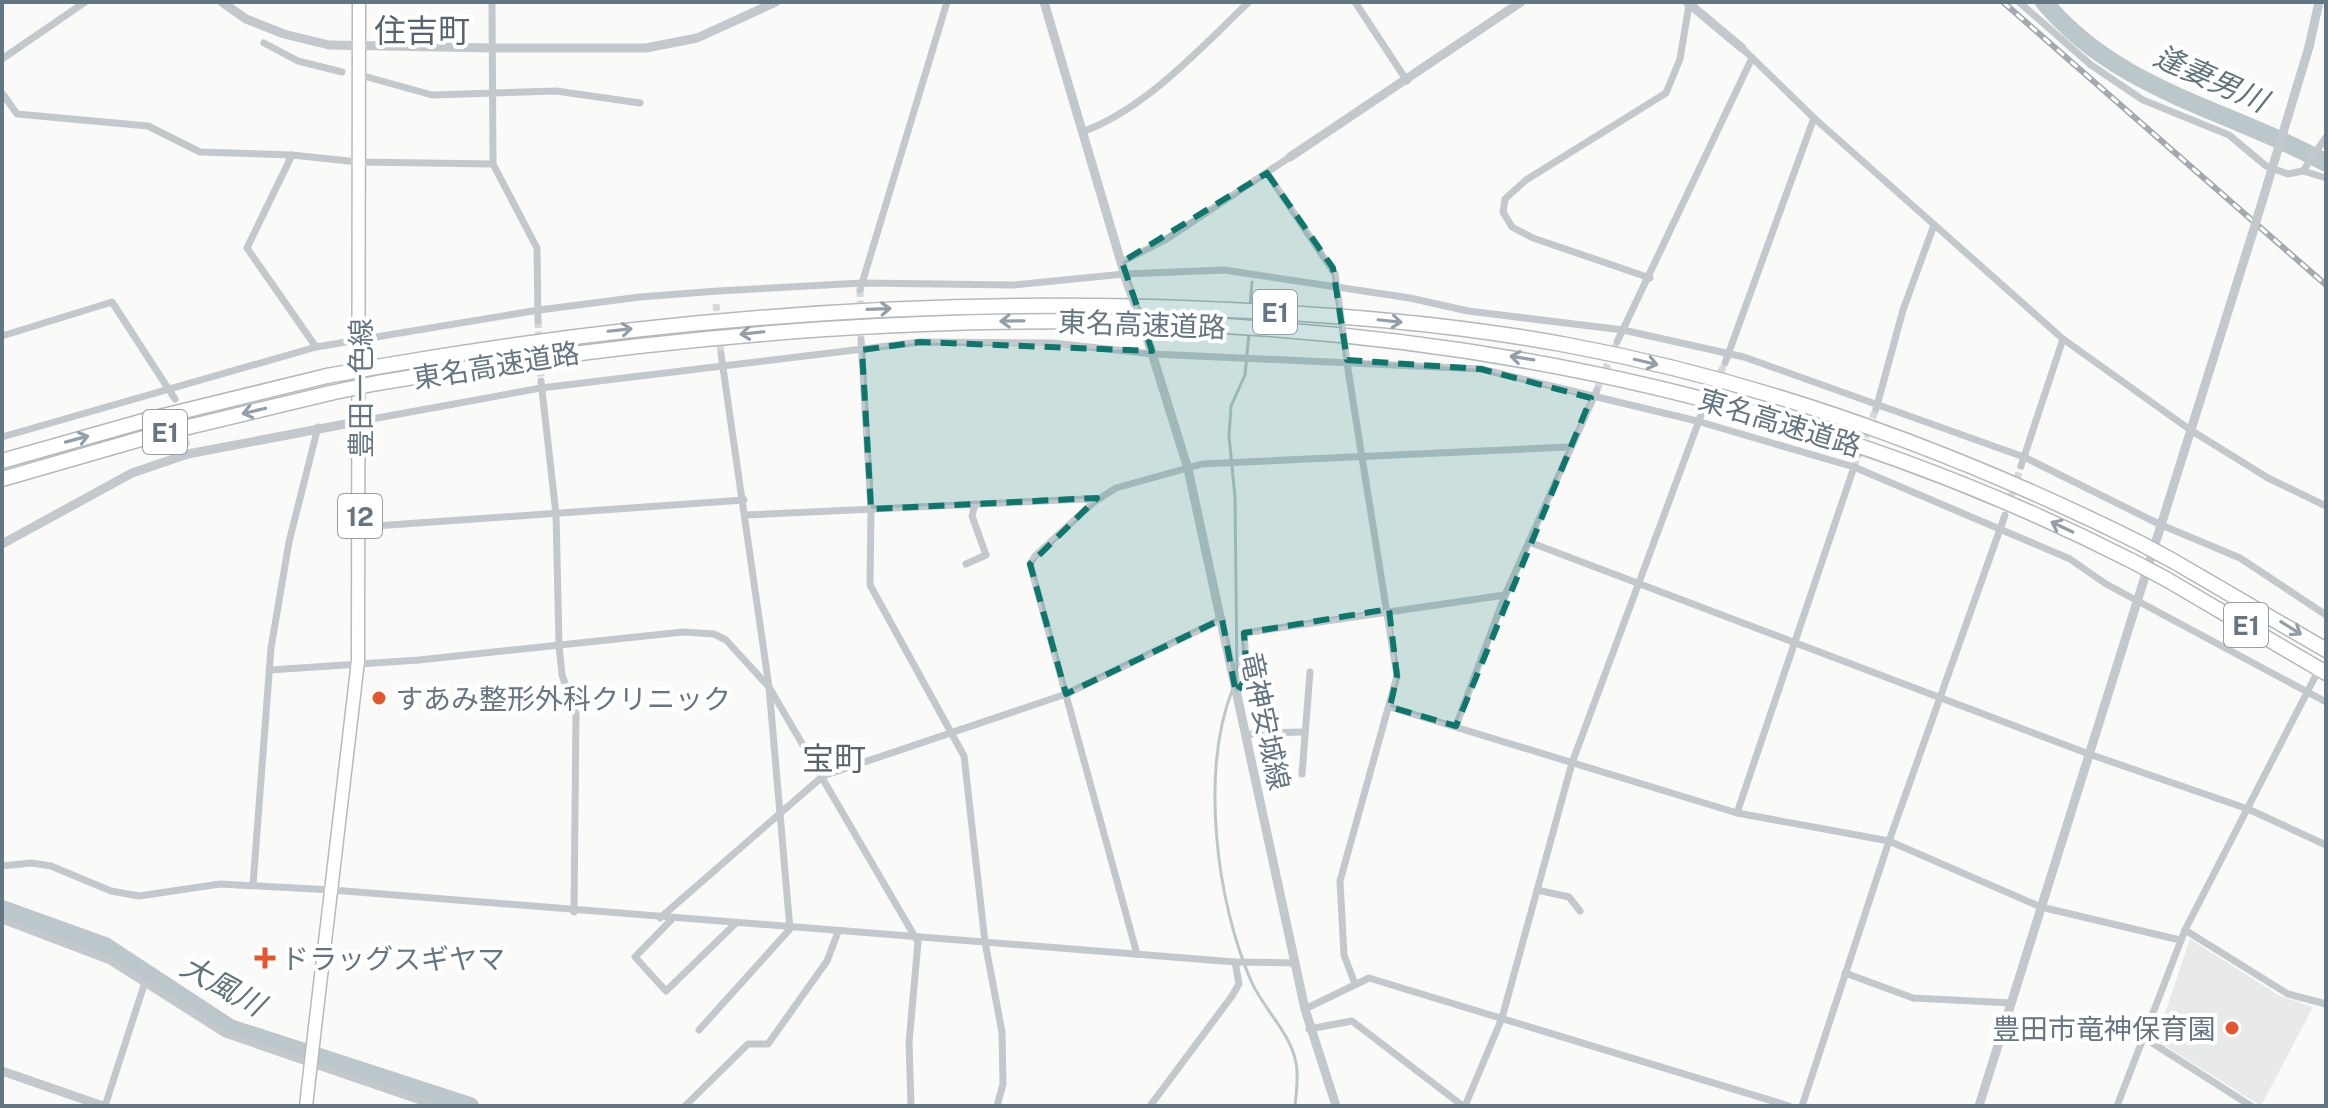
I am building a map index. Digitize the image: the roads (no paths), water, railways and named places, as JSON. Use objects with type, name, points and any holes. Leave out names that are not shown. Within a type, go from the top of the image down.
[{"type":"highway","name":"東名高速道路","points":[[2,461],[161,416],[327,376],[579,334],[776,314],[1062,304],[1357,317],[1569,345],[1781,397],[1970,466],[2140,543],[2326,650]]},
{"type":"highway","name":"東名高速道路","points":[[2,479],[151,436],[377,383],[594,350],[776,330],[1057,320],[1356,335],[1564,365],[1773,417],[1963,483],[2166,579],[2321,674]]},
{"type":"main road","name":"豊田一色線","points":[[306,1106],[358,661],[361,527],[359,2]]},
{"type":"street","points":[[2,59],[85,2]]},
{"type":"street","points":[[222,2],[235,6],[273,30],[329,45],[493,48],[646,48],[697,38],[776,2]]},
{"type":"street","points":[[492,2],[493,164],[537,248],[538,321]]},
{"type":"street","points":[[861,287],[947,2]]},
{"type":"street","points":[[1044,2],[1125,276]]},
{"type":"street","points":[[1082,132],[1104,124],[1153,89],[1249,2]]},
{"type":"street","points":[[1355,2],[1407,81]]},
{"type":"street","points":[[1122,262],[1165,240],[1521,2]]},
{"type":"street","points":[[2019,2],[2120,86],[2143,100],[2229,135],[2266,166],[2288,174],[2303,171],[2326,178]]},
{"type":"street","points":[[1979,1106],[2252,235],[2309,47],[2319,2]]},
{"type":"street","points":[[1688,3],[1742,48],[1814,118],[2063,339],[2189,429],[2268,478],[2326,506]]},
{"type":"street","points":[[1650,278],[1533,238],[1512,227],[1503,212],[1505,199],[1526,180],[1666,93],[1680,59],[1688,3]]},
{"type":"street","points":[[273,30],[266,45],[298,61],[342,72]]},
{"type":"street","points":[[1617,342],[1752,58]]},
{"type":"street","points":[[360,75],[432,95],[556,91],[640,103]]},
{"type":"street","points":[[2,93],[17,114],[148,126],[200,152],[292,155],[358,162],[493,164]]},
{"type":"street","points":[[1725,363],[1814,118]]},
{"type":"street","points":[[2303,171],[2326,137]]},
{"type":"street","points":[[292,155],[247,248],[316,347]]},
{"type":"street","points":[[1267,173],[1335,274],[1397,676],[1340,881],[1344,955],[1355,984]]},
{"type":"street","points":[[1878,406],[1903,310],[1934,225]]},
{"type":"street","points":[[2,437],[316,347],[539,310],[718,291],[1014,285],[1224,270],[1410,298],[1468,311],[1623,330],[1729,352],[2024,457],[2159,524],[2240,558],[2326,615]]},
{"type":"street","name":"竜神安城線","points":[[1125,276],[1152,350],[1188,469],[1309,1029],[1336,1106]]},
{"type":"street","points":[[716,304],[718,291]]},
{"type":"street","points":[[2,336],[112,302],[175,399]]},
{"type":"street","points":[[861,339],[871,509],[870,585],[964,756],[985,942],[1002,1032],[1003,1084],[997,1106]]},
{"type":"street","points":[[2021,466],[2063,339]]},
{"type":"street","points":[[2,544],[132,473],[187,450],[361,421],[541,384],[920,342],[1053,343],[1481,369],[1591,398],[1697,421],[1854,467],[2070,559],[2106,584],[2137,597],[2326,702]]},
{"type":"street","points":[[699,1030],[790,929],[769,687],[747,515],[721,354]]},
{"type":"street","points":[[541,384],[556,514],[562,675],[576,714],[574,912]]},
{"type":"street","points":[[1456,726],[1505,595],[1597,390]]},
{"type":"street","points":[[1309,1029],[1352,1021],[1464,1106],[1502,1018],[1572,763],[1703,410]]},
{"type":"street","points":[[253,885],[270,670],[289,542],[318,427]]},
{"type":"street","points":[[1137,954],[1030,564],[1094,502],[1116,488],[1202,464],[1361,454],[1569,447]]},
{"type":"street","points":[[1737,813],[1854,467]]},
{"type":"street","points":[[747,515],[1084,499],[1094,502]]},
{"type":"street","points":[[361,527],[744,500]]},
{"type":"street","points":[[966,564],[986,555],[972,516],[975,504]]},
{"type":"street","points":[[1802,1106],[1889,841],[2005,515]]},
{"type":"street","points":[[1529,542],[1942,695],[2089,754],[2248,809],[2326,845]]},
{"type":"street","points":[[1236,693],[1247,677],[1244,633],[1389,609],[1505,595]]},
{"type":"street","points":[[660,918],[823,776],[1066,694],[1222,619]]},
{"type":"street","points":[[270,670],[358,661],[419,660],[683,632],[714,634],[736,647],[769,687],[918,942],[909,1043],[911,1106]]},
{"type":"street","points":[[1302,774],[1310,672]]},
{"type":"street","points":[[2117,1106],[2180,940],[2307,690],[2321,674]]},
{"type":"street","points":[[1390,707],[1737,813],[1889,841],[2041,907],[2180,940]]},
{"type":"street","points":[[1246,737],[1254,733],[1305,732]]},
{"type":"street","points":[[2,866],[31,863],[51,866],[111,891],[139,896],[220,884],[253,885],[790,929],[1235,962],[1296,963]]},
{"type":"street","points":[[1537,890],[1569,897],[1580,911]]},
{"type":"street","points":[[672,919],[635,957],[666,991],[736,923]]},
{"type":"street","points":[[2,920],[110,961],[225,1034],[435,1106]]},
{"type":"street","points":[[2185,930],[2288,994],[2326,1004]]},
{"type":"street","points":[[685,1106],[748,1044],[768,1044],[827,961],[838,932]]},
{"type":"street","points":[[1150,1106],[1232,996],[1239,984],[1235,962]]},
{"type":"street","points":[[1845,973],[1913,998],[2012,1003]]},
{"type":"street","points":[[1305,1009],[1369,978],[1789,1106]]},
{"type":"street","points":[[2,1071],[104,1106],[145,982]]},
{"type":"street","points":[[2143,1037],[2251,1106]]},
{"type":"waterway","name":"逢妻男川","points":[[2044,2],[2074,33],[2106,58],[2141,78],[2326,163]]},
{"type":"waterway","points":[[1250,305],[1252,282]]},
{"type":"waterway","points":[[1237,677],[1235,497],[1229,436],[1231,406],[1245,375],[1249,333]]},
{"type":"waterway","points":[[1233,688],[1217,758],[1215,796],[1221,876],[1239,950],[1252,983],[1293,1052],[1297,1073],[1295,1106]]},
{"type":"waterway","name":"大風川","points":[[2,909],[105,946],[230,1028],[470,1106]]},
{"type":"tunnel","points":[[860,290],[861,329]]},
{"type":"tunnel","points":[[716,304],[721,354]]},
{"type":"tunnel","points":[[538,321],[539,343]]},
{"type":"tunnel","points":[[1597,390],[1617,342]]},
{"type":"tunnel","points":[[540,359],[541,381]]},
{"type":"tunnel","points":[[1707,401],[1725,363]]},
{"type":"tunnel","points":[[1854,467],[1876,409]]},
{"type":"tunnel","points":[[182,429],[187,446]]},
{"type":"tunnel","points":[[2007,509],[2021,466]]},
{"type":"railway","points":[[2003,2],[2326,285]]},
{"type":"place","name":"すあみ整形外科クリニック","points":[[379,698]]},
{"type":"place","name":"ドラッグスギヤマ","points":[[265,958]]},
{"type":"place","name":"豊田市竜神保育園","points":[[2232,1028]]},
{"type":"district","name":"住吉町","points":[[422,30]]},
{"type":"district","name":"宝町","points":[[834,758]]}]
